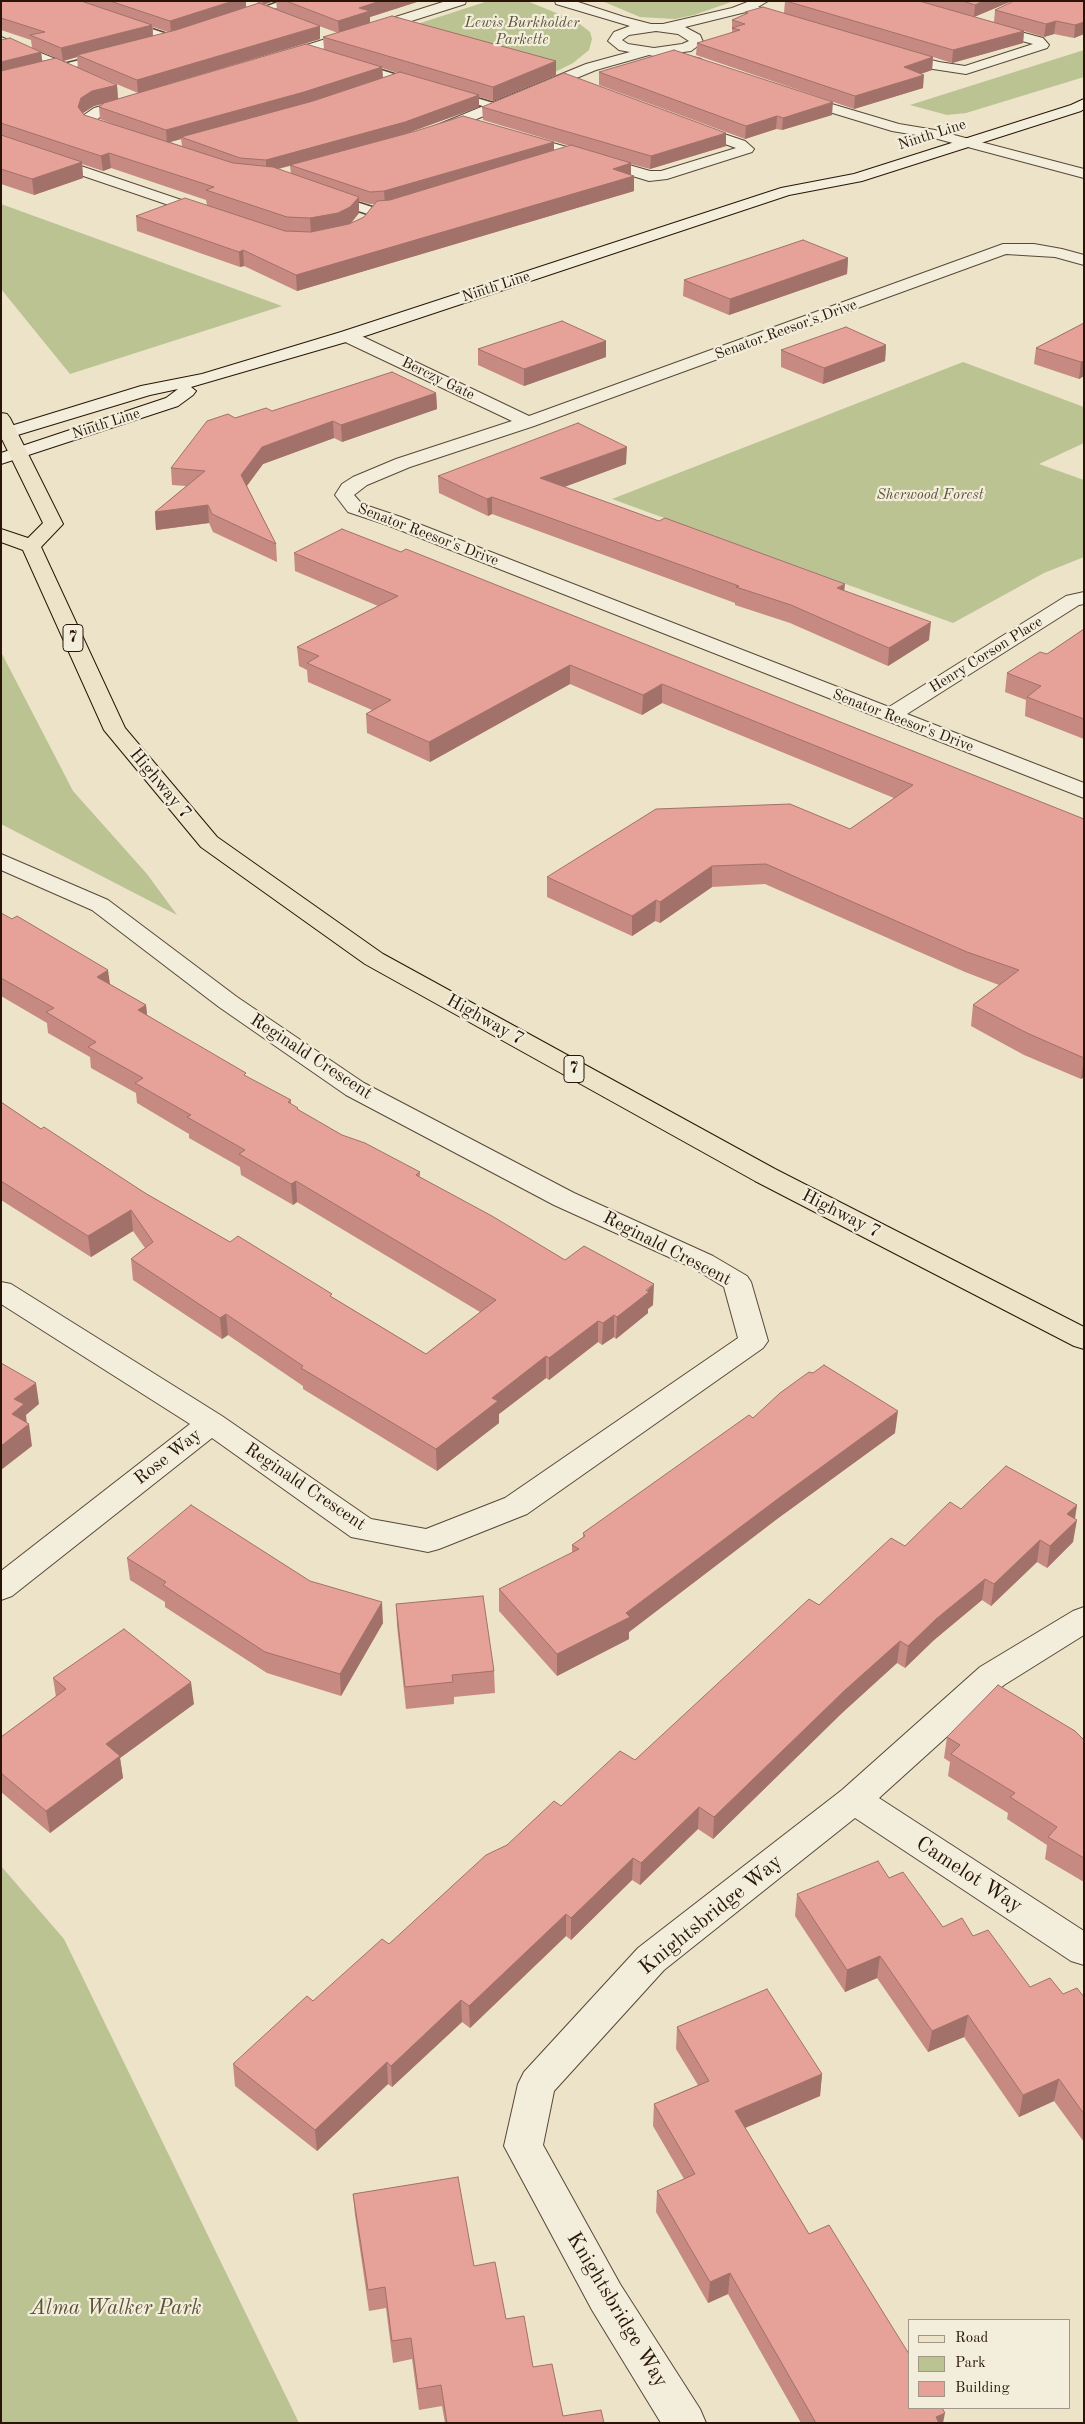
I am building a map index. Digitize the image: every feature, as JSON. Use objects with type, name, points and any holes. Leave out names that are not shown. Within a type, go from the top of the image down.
[{"type":"main road","points":[[1,535],[31,546],[53,524],[9,456],[4,428]]},
{"type":"main road","name":"Highway 7","points":[[31,546],[115,730],[209,842],[374,959],[765,1175],[1084,1339]]},
{"type":"street","points":[[269,62],[460,1]]},
{"type":"street","points":[[561,1],[579,8],[659,28],[741,9],[806,26]]},
{"type":"street","points":[[420,136],[463,121],[591,67],[650,52],[686,48],[706,28],[741,9],[762,1]]},
{"type":"street","points":[[244,4],[279,18]]},
{"type":"street","points":[[579,8],[615,39],[624,47],[709,59],[695,40],[681,30],[659,28],[634,29],[618,34],[615,39],[591,67]]},
{"type":"street","points":[[884,51],[938,66],[966,70],[1042,45],[1038,41],[974,24],[996,15]]},
{"type":"street","points":[[315,32],[340,40]]},
{"type":"street","points":[[1,41],[97,82]]},
{"type":"street","points":[[566,79],[582,85]]},
{"type":"street","points":[[784,88],[897,128],[935,134],[1084,174]]},
{"type":"street","points":[[114,90],[144,99],[98,111],[88,121],[91,125],[128,137]]},
{"type":"street","points":[[1060,98],[1084,96]]},
{"type":"street","name":"Ninth Line","points":[[4,428],[147,390],[205,379],[347,336],[786,191],[857,178],[1076,108],[1084,103]]},
{"type":"street","points":[[463,121],[482,126]]},
{"type":"street","points":[[500,132],[649,176],[662,176],[747,149],[740,144],[680,123]]},
{"type":"street","name":"Ninth Line","points":[[903,144],[964,125]]},
{"type":"street","points":[[1,143],[221,218]]},
{"type":"street","name":"Ninth Line","points":[[786,191],[833,167]]},
{"type":"street","points":[[362,225],[371,211]]},
{"type":"street","name":"Senator Reesor's Drive","points":[[1084,260],[1034,249],[1003,249],[984,258],[528,422],[403,463],[360,481],[349,488],[344,495],[355,508],[394,521],[1084,791]]},
{"type":"street","name":"Berczy Gate","points":[[347,336],[528,422]]},
{"type":"street","name":"Ninth Line","points":[[9,456],[172,402],[205,379]]},
{"type":"street","name":"Henry Corson Place","points":[[890,716],[1073,600],[1084,598]]},
{"type":"street","name":"Reginald Crescent","points":[[1,861],[100,905],[228,1002],[355,1089],[564,1199],[703,1262],[737,1282],[753,1341],[516,1506],[428,1542],[362,1529],[211,1423]]},
{"type":"street","name":"Rose Way","points":[[1,1291],[211,1423],[1,1588]]},
{"type":"street","name":"Knightsbridge Way","points":[[685,2423],[606,2297],[523,2146],[537,2084],[651,1959],[854,1800],[992,1676],[1084,1619]]},
{"type":"street","name":"Camelot Way","points":[[854,1800],[1084,1950]]},
{"type":"lane","points":[[235,19],[292,1]]},
{"type":"lane","points":[[112,18],[177,37],[156,44]]},
{"type":"lane","points":[[306,51],[322,56]]},
{"type":"lane","points":[[1,82],[112,55]]},
{"type":"lane","points":[[348,63],[425,86]]},
{"type":"lane","points":[[378,86],[399,79]]},
{"type":"lane","points":[[443,92],[496,107]]},
{"type":"lane","points":[[553,160],[574,154]]},
{"type":"lane","points":[[317,193],[371,211],[386,210],[404,205]]},
{"type":"green space","name":"Lewis Burkholder Parkette","points":[[488,1],[527,1],[576,21],[590,32],[592,39],[589,50],[573,63],[555,72],[402,29]]},
{"type":"green space","points":[[602,1],[734,1],[694,15],[675,19],[640,17]]},
{"type":"green space","points":[[1084,50],[1084,77],[966,113],[947,115],[910,105]]},
{"type":"green space","points":[[1,204],[282,306],[70,374],[1,289]]},
{"type":"green space","name":"Sherwood Forest","points":[[963,362],[1084,407],[1084,443],[1039,464],[1084,480],[1084,557],[1044,573],[953,623],[612,499]]},
{"type":"green space","points":[[1,652],[73,791],[147,874],[177,915],[1,824]]},
{"type":"green space","name":"Alma Walker Park","points":[[1,1866],[64,1939],[299,2423],[1,2423]]},
{"type":"building","points":[[1,1],[81,1],[152,25],[61,48],[30,35],[45,32],[1,18]]},
{"type":"building","points":[[110,1],[233,1],[170,21]]},
{"type":"building","points":[[286,1],[380,1],[359,8],[370,11],[338,21]]},
{"type":"building","points":[[786,1],[919,1],[1024,31],[953,50]]},
{"type":"building","points":[[963,1],[983,1],[975,5]]},
{"type":"building","points":[[1014,1],[1084,1],[1084,22],[1075,25],[1056,21],[1046,24],[995,10]]},
{"type":"building","points":[[259,3],[320,26],[137,80],[77,55],[176,30]]},
{"type":"building","points":[[763,7],[933,57],[904,67],[924,75],[855,96],[697,43],[740,30],[732,28],[745,24],[732,20],[748,13],[745,12]]},
{"type":"building","points":[[392,16],[556,61],[493,87],[323,37]]},
{"type":"building","points":[[10,38],[41,52],[1,62],[1,40]]},
{"type":"building","points":[[306,44],[382,67],[304,92],[166,130],[99,107],[104,103]]},
{"type":"building","points":[[674,50],[833,102],[783,118],[777,116],[746,126],[599,72]]},
{"type":"building","points":[[56,58],[117,85],[92,91],[81,98],[78,107],[84,115],[233,163],[273,167],[359,197],[350,207],[338,213],[310,218],[287,217],[206,190],[214,187],[109,153],[101,156],[1,123],[1,71]]},
{"type":"building","points":[[400,72],[479,95],[405,122],[266,160],[240,158],[181,137],[313,101]]},
{"type":"building","points":[[564,73],[726,133],[651,156],[482,107]]},
{"type":"building","points":[[463,116],[554,142],[384,191],[370,192],[290,165],[416,131]]},
{"type":"building","points":[[1,135],[82,162],[32,179],[1,169]]},
{"type":"building","points":[[571,145],[631,163],[613,169],[634,176],[296,275],[243,250],[239,252],[136,216],[185,198],[285,231],[311,232],[349,224],[364,217],[377,201],[390,200]]},
{"type":"building","points":[[803,240],[848,258],[730,299],[684,280]]},
{"type":"building","points":[[562,321],[606,341],[524,369],[478,349]]},
{"type":"building","points":[[1084,323],[1084,361],[1081,362],[1036,348]]},
{"type":"building","points":[[846,327],[886,345],[824,368],[781,350]]},
{"type":"building","points":[[392,372],[436,393],[341,425],[333,421],[262,447],[241,475],[276,544],[212,514],[208,505],[155,512],[205,471],[171,468],[207,421],[228,414],[235,418],[266,408],[272,411]]},
{"type":"building","points":[[578,423],[627,447],[540,478],[659,521],[665,518],[845,584],[837,588],[931,622],[889,648],[791,605],[736,587],[739,586],[492,497],[487,499],[438,476]]},
{"type":"building","points":[[342,529],[401,552],[406,549],[1084,819],[1084,1058],[1027,1033],[973,1005],[1019,970],[967,952],[766,864],[712,866],[660,902],[656,900],[632,916],[547,877],[656,809],[790,804],[850,829],[913,785],[662,684],[643,695],[570,665],[429,742],[366,714],[391,700],[307,663],[319,656],[297,647],[398,596],[294,553]]},
{"type":"building","points":[[1084,629],[1084,719],[1027,697],[1041,686],[1007,673],[1040,652],[1047,654]]},
{"type":"building","points":[[1,913],[12,919],[17,916],[108,970],[97,977],[146,1005],[138,1010],[246,1073],[244,1075],[291,1100],[288,1102],[297,1109],[342,1135],[365,1143],[420,1172],[416,1175],[492,1216],[565,1260],[584,1246],[654,1284],[646,1290],[649,1292],[617,1317],[614,1315],[603,1323],[598,1321],[549,1358],[546,1356],[492,1398],[498,1401],[436,1449],[301,1368],[303,1366],[226,1314],[220,1318],[131,1259],[153,1242],[131,1210],[88,1236],[1,1181],[1,1102],[41,1129],[44,1127],[145,1193],[230,1242],[238,1236],[332,1294],[330,1296],[426,1354],[496,1300],[296,1181],[291,1184],[239,1154],[245,1150],[187,1117],[191,1115],[135,1083],[143,1078],[88,1047],[96,1042],[46,1012],[54,1008],[1,978]]},
{"type":"building","points":[[1,1363],[36,1383],[14,1399],[24,1404],[12,1414],[29,1424],[1,1446]]},
{"type":"building","points":[[824,1365],[898,1411],[626,1613],[630,1617],[557,1654],[499,1589],[579,1549],[572,1545],[585,1536],[583,1533],[749,1415],[753,1418],[780,1393],[809,1372],[813,1373]]},
{"type":"building","points":[[1006,1466],[1077,1505],[1067,1514],[1077,1520],[1050,1546],[1040,1540],[994,1584],[985,1579],[936,1619],[908,1646],[900,1641],[844,1691],[714,1817],[699,1807],[641,1863],[633,1858],[571,1918],[566,1914],[469,2006],[461,2000],[391,2066],[387,2062],[315,2130],[233,2064],[307,1996],[313,2001],[382,1939],[389,1944],[486,1855],[507,1845],[554,1801],[561,1806],[620,1751],[635,1760],[809,1599],[819,1605],[891,1538],[905,1546],[950,1502],[961,1509]]},
{"type":"building","points":[[191,1505],[310,1581],[382,1602],[340,1674],[265,1652],[163,1585],[166,1582],[127,1558]]},
{"type":"building","points":[[483,1596],[494,1671],[452,1675],[453,1682],[405,1687],[396,1604]]},
{"type":"building","points":[[124,1629],[191,1682],[106,1744],[120,1756],[46,1811],[1,1773],[1,1737],[66,1689],[53,1678]]},
{"type":"building","points":[[998,1685],[1075,1731],[1084,1740],[1084,1858],[1048,1837],[1057,1827],[1010,1797],[1015,1793],[951,1754],[960,1745],[947,1737]]},
{"type":"building","points":[[878,1861],[889,1878],[903,1872],[943,1927],[962,1918],[973,1936],[988,1930],[1030,1987],[1050,1978],[1063,1994],[1077,1988],[1084,1997],[1084,2114],[1059,2079],[1023,2095],[968,2015],[932,2031],[880,1956],[847,1970],[797,1894]]},
{"type":"building","points":[[767,1989],[822,2074],[735,2111],[809,2234],[829,2225],[908,2352],[908,2409],[943,2409],[945,2413],[936,2417],[939,2423],[816,2423],[730,2273],[710,2282],[657,2191],[695,2174],[654,2104],[709,2081],[677,2027]]},
{"type":"building","points":[[458,2177],[474,2266],[495,2262],[506,2319],[524,2316],[533,2367],[552,2364],[563,2416],[601,2410],[604,2423],[447,2423],[441,2385],[418,2389],[411,2338],[392,2341],[385,2287],[368,2290],[353,2194]]}]
